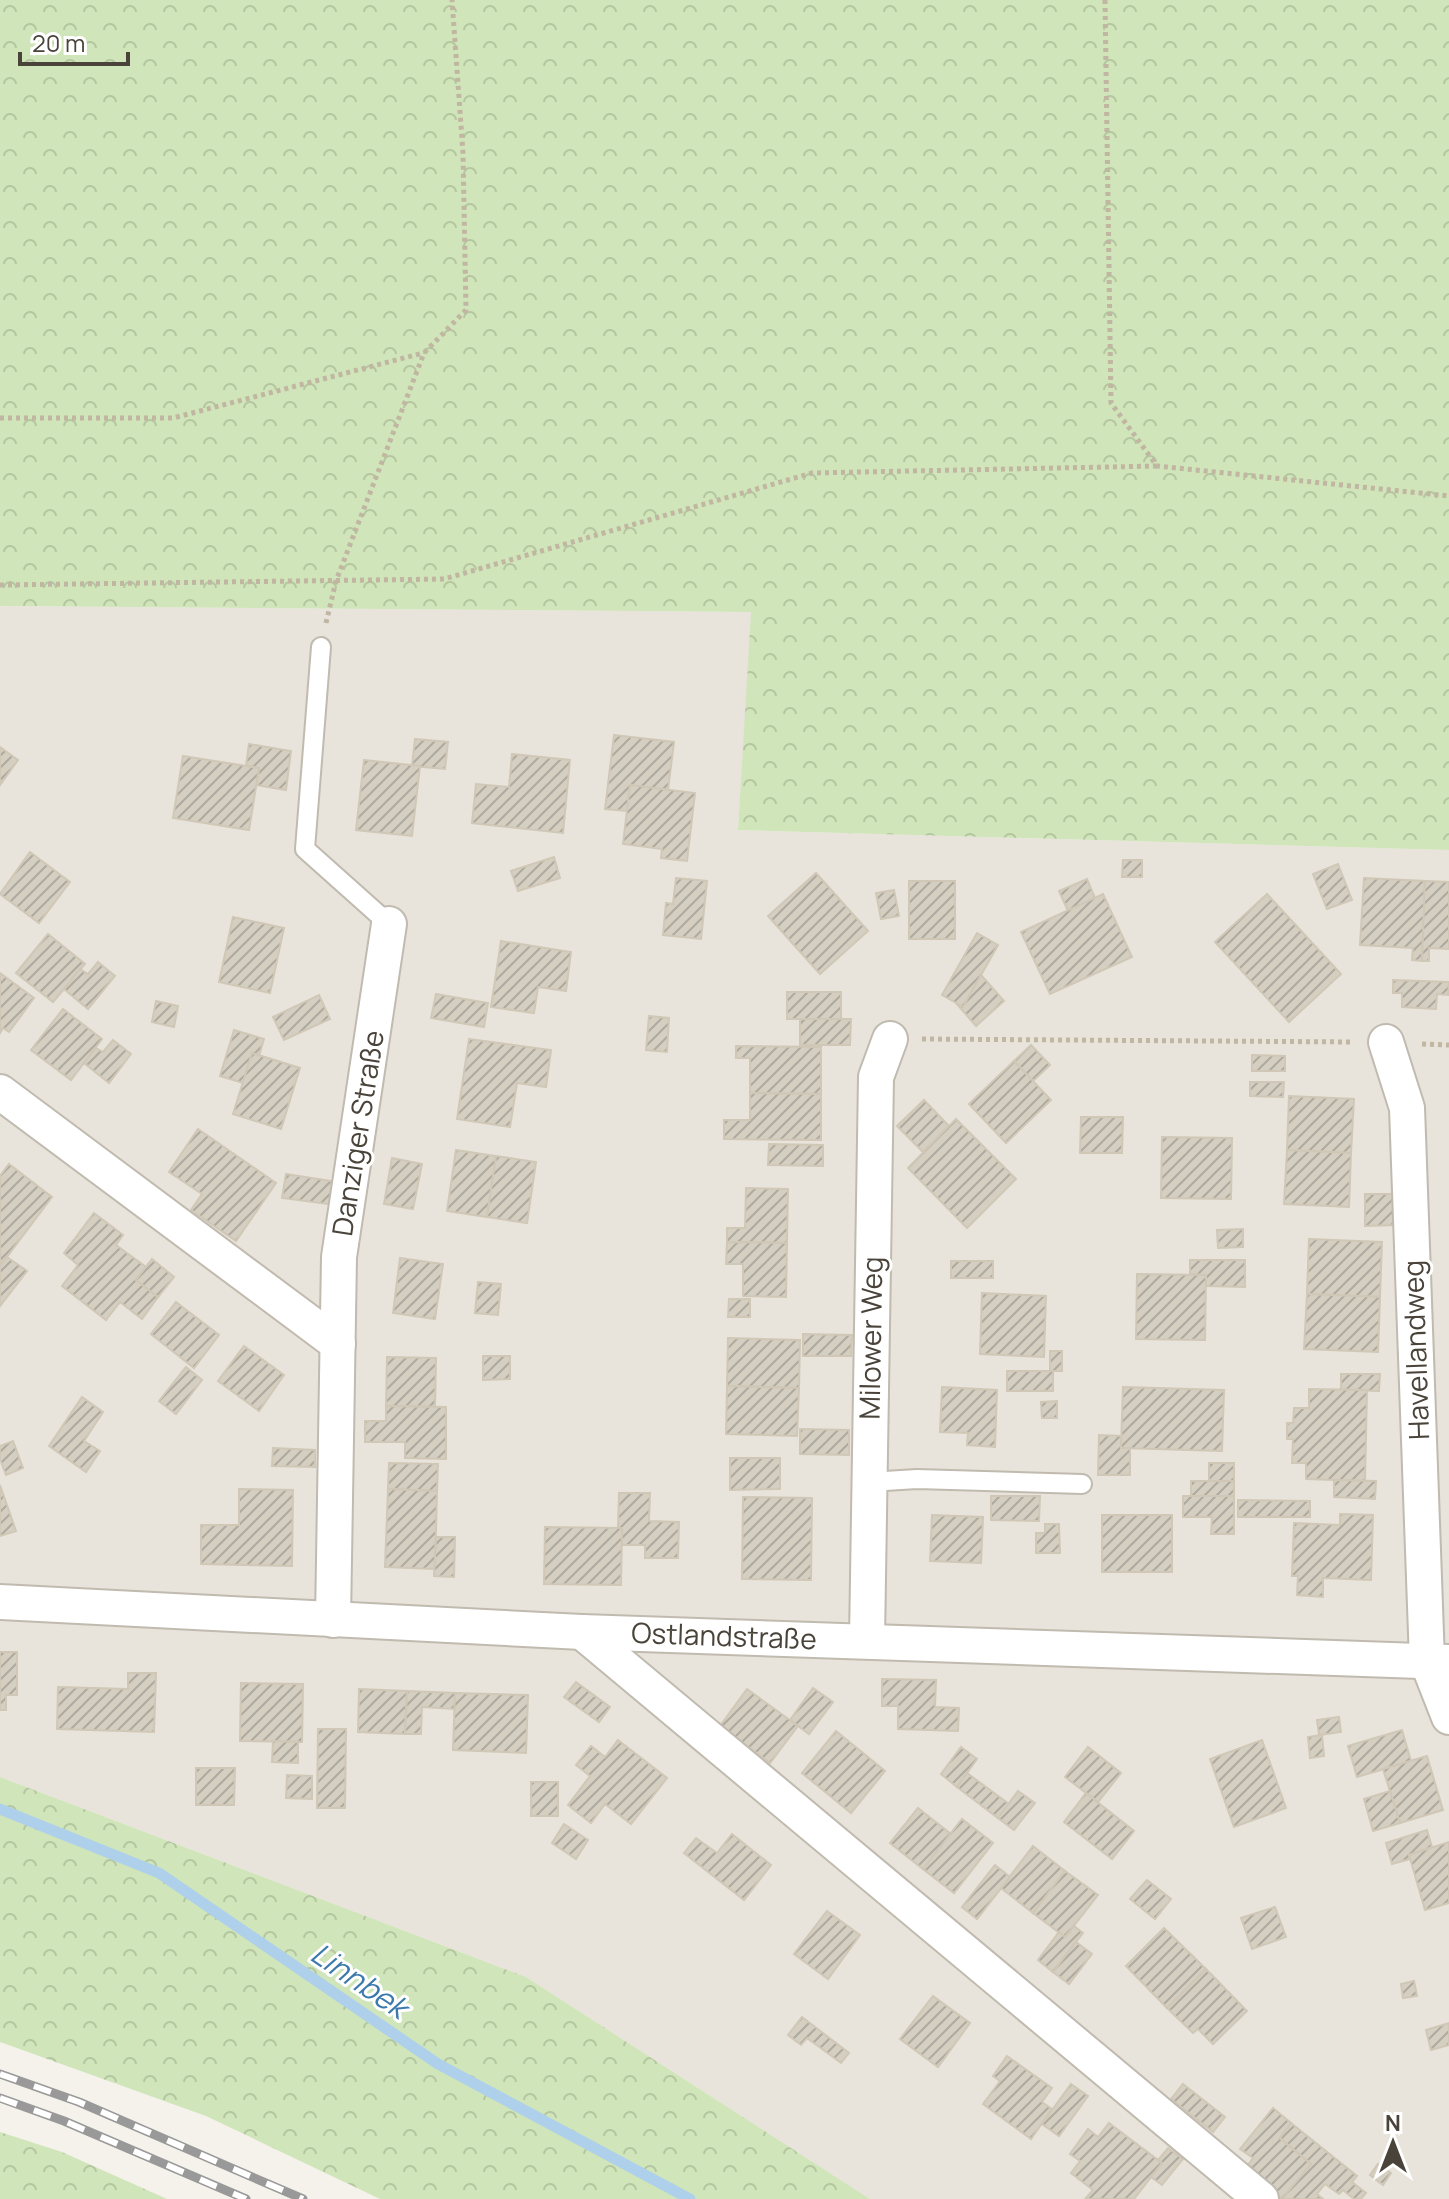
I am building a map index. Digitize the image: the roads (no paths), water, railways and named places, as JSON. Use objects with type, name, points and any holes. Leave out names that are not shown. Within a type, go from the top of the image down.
[{"type":"street","name":"Danziger Straße","points":[[333,1620],[339,1257],[389,924]]},
{"type":"street","name":"Milower Weg","points":[[867,1640],[876,1077],[890,1039]]},
{"type":"street","name":"Havellandweg","points":[[1386,1042],[1407,1108],[1438,1662],[1449,1717]]},
{"type":"street","points":[[0,1092],[338,1344]]},
{"type":"street","name":"Ostlandstraße","points":[[0,1602],[582,1632],[1438,1662]]},
{"type":"street","points":[[582,1632],[1261,2199]]},
{"type":"lane","points":[[321,647],[305,849],[389,924]]},
{"type":"lane","points":[[869,1482],[917,1479],[1082,1484]]},
{"type":"waterway","name":"Linnbek","points":[[0,1809],[159,1873],[438,2064],[690,2199]]},
{"type":"railway","points":[[0,2074],[79,2102],[303,2199]]},
{"type":"railway","points":[[0,2098],[64,2121],[246,2199]]}]
